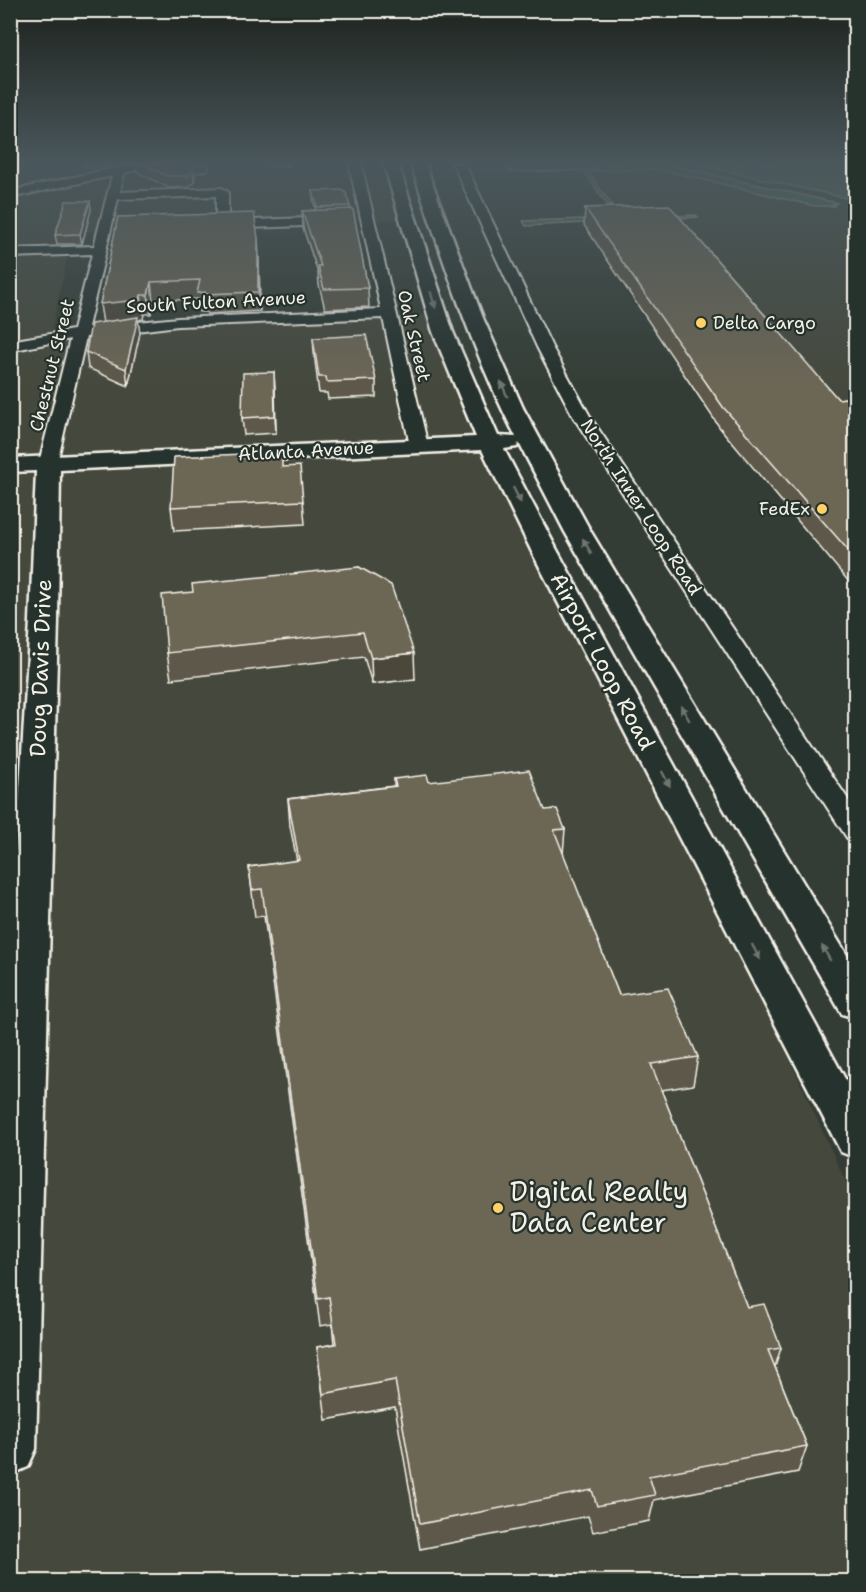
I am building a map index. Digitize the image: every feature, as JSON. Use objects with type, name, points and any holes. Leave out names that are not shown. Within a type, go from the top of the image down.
[{"type":"main road","name":"Airport Loop Road","points":[[414,238],[443,332],[490,443],[544,550],[855,1140]]},
{"type":"main road","name":"Airport Loop Road","points":[[445,238],[473,318],[512,408],[578,532],[855,1004]]},
{"type":"main road","name":"Atlanta Avenue","points":[[10,465],[530,441]]},
{"type":"main road","name":"Doug Davis Drive","points":[[10,1449],[44,630],[48,463]]},
{"type":"street","name":"Chestnut Street","points":[[48,463],[100,250],[106,238]]},
{"type":"street","name":"Oak Street","points":[[363,238],[389,313],[419,446]]},
{"type":"street","name":"North Inner Loop Road","points":[[493,238],[529,319],[571,399],[855,832]]},
{"type":"street","points":[[10,253],[100,250]]},
{"type":"street","name":"South Fulton Avenue","points":[[10,346],[79,333],[178,322],[389,313]]},
{"type":"shaded area","points":[[11,238],[72,238],[51,332],[445,314],[484,418],[697,859],[855,1202],[855,1581],[11,1582]]},
{"type":"shaded area","points":[[592,238],[855,238],[855,589],[720,428]]},
{"type":"building","points":[[114,238],[258,238],[258,292],[205,294],[205,292],[197,293],[200,280],[151,282],[148,295],[141,295],[140,300],[100,304]]},
{"type":"building","points":[[311,238],[359,238],[368,288],[324,289],[318,266],[321,266]]},
{"type":"building","points":[[606,238],[698,238],[838,399],[855,397],[855,558],[723,407]]},
{"type":"building","points":[[138,317],[126,369],[86,352],[91,324]]},
{"type":"building","points":[[366,335],[376,380],[327,382],[326,377],[319,377],[313,338]]},
{"type":"building","points":[[274,372],[275,416],[242,418],[243,373]]},
{"type":"building","points":[[244,454],[243,458],[282,456],[282,467],[300,466],[303,501],[171,507],[174,457]]},
{"type":"building","points":[[359,567],[391,585],[414,653],[371,658],[363,632],[167,653],[162,595],[193,592],[192,584]]},
{"type":"building","name":"Digital Realty Data Center","points":[[529,770],[545,810],[557,809],[565,829],[554,830],[619,995],[668,988],[698,1057],[651,1064],[747,1307],[764,1304],[781,1348],[768,1350],[807,1446],[649,1476],[655,1495],[597,1506],[592,1490],[420,1524],[395,1380],[323,1394],[317,1347],[336,1344],[329,1297],[318,1299],[262,889],[252,890],[249,867],[299,860],[288,799],[396,786],[394,779],[427,775],[429,782]]},
{"type":"place","name":"Delta Cargo","points":[[701,323]]},
{"type":"place","name":"FedEx","points":[[822,509]]},
{"type":"place","name":"Digital Realty Data Center","points":[[498,1208]]}]
